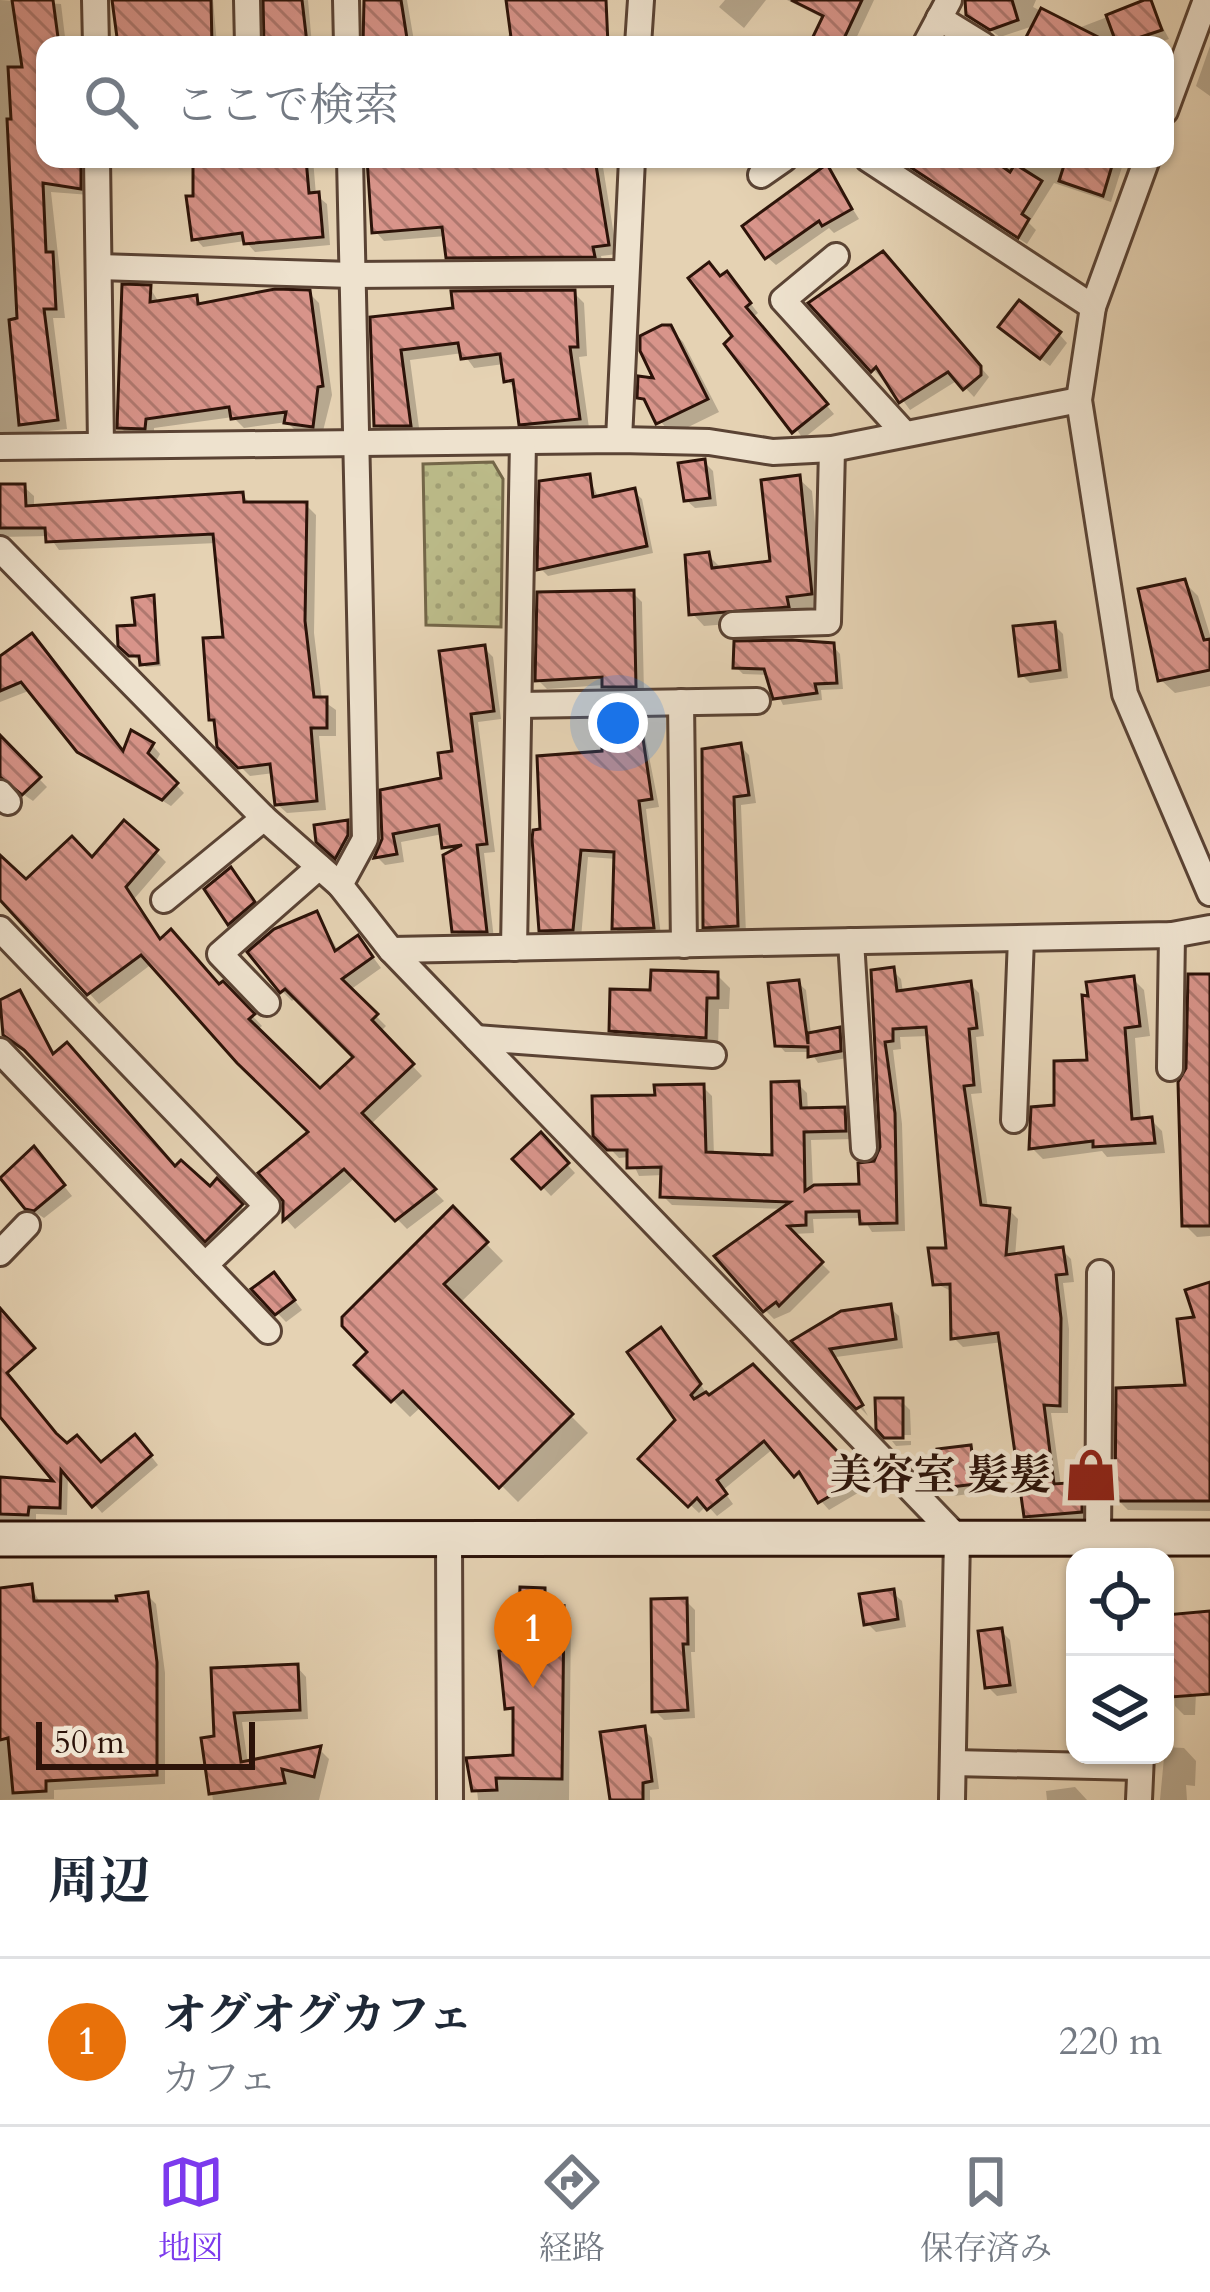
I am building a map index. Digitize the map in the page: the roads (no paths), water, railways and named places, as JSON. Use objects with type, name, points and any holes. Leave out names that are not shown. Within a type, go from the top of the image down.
[{"type":"street","points":[[95,0],[96,36]]},
{"type":"street","points":[[247,0],[248,36]]},
{"type":"street","points":[[346,0],[347,36]]},
{"type":"street","points":[[639,36],[641,0]]},
{"type":"street","points":[[1174,87],[1206,0]]},
{"type":"street","points":[[930,36],[944,9],[973,36]]},
{"type":"street","points":[[98,168],[101,446]]},
{"type":"street","points":[[340,886],[365,839],[350,168]]},
{"type":"street","points":[[619,440],[631,168]]},
{"type":"street","points":[[761,175],[771,168]]},
{"type":"street","points":[[882,168],[1093,307]]},
{"type":"street","points":[[1145,168],[1093,307],[1079,400],[1125,694],[1210,893]]},
{"type":"street","points":[[836,256],[783,301],[905,434]]},
{"type":"street","points":[[99,267],[352,275],[624,273]]},
{"type":"street","points":[[0,447],[619,440],[710,442],[773,452],[832,448],[1079,400]]},
{"type":"street","points":[[514,948],[523,441]]},
{"type":"street","points":[[733,625],[828,622],[832,448]]},
{"type":"street","points":[[0,549],[264,818],[340,886],[391,950],[957,1537],[952,1800]]},
{"type":"street","points":[[519,706],[757,701]]},
{"type":"street","points":[[681,702],[684,945]]},
{"type":"street","points":[[164,900],[264,818]]},
{"type":"street","points":[[267,1003],[220,954],[319,867]]},
{"type":"street","points":[[391,950],[1172,935],[1210,928]]},
{"type":"street","points":[[0,929],[267,1206],[205,1265]]},
{"type":"street","points":[[1170,1068],[1172,935]]},
{"type":"street","points":[[1014,1120],[1021,938]]},
{"type":"street","points":[[851,941],[863,1148]]},
{"type":"street","points":[[476,1038],[713,1055]]},
{"type":"street","points":[[0,1051],[268,1331]]},
{"type":"street","points":[[0,1253],[27,1226]]},
{"type":"street","points":[[1097,1539],[1100,1273]]},
{"type":"street","points":[[0,1539],[957,1537],[1097,1539],[1146,1548],[1210,1538]]},
{"type":"street","points":[[449,1539],[450,1800]]},
{"type":"street","points":[[953,1763],[1066,1762]]},
{"type":"street","points":[[1138,1800],[1140,1764]]},
{"type":"place","name":"美容室 髪髪","points":[[1091,1475]]},
{"type":"place","name":"オグオグカフェ","points":[[533,1688]]}]
